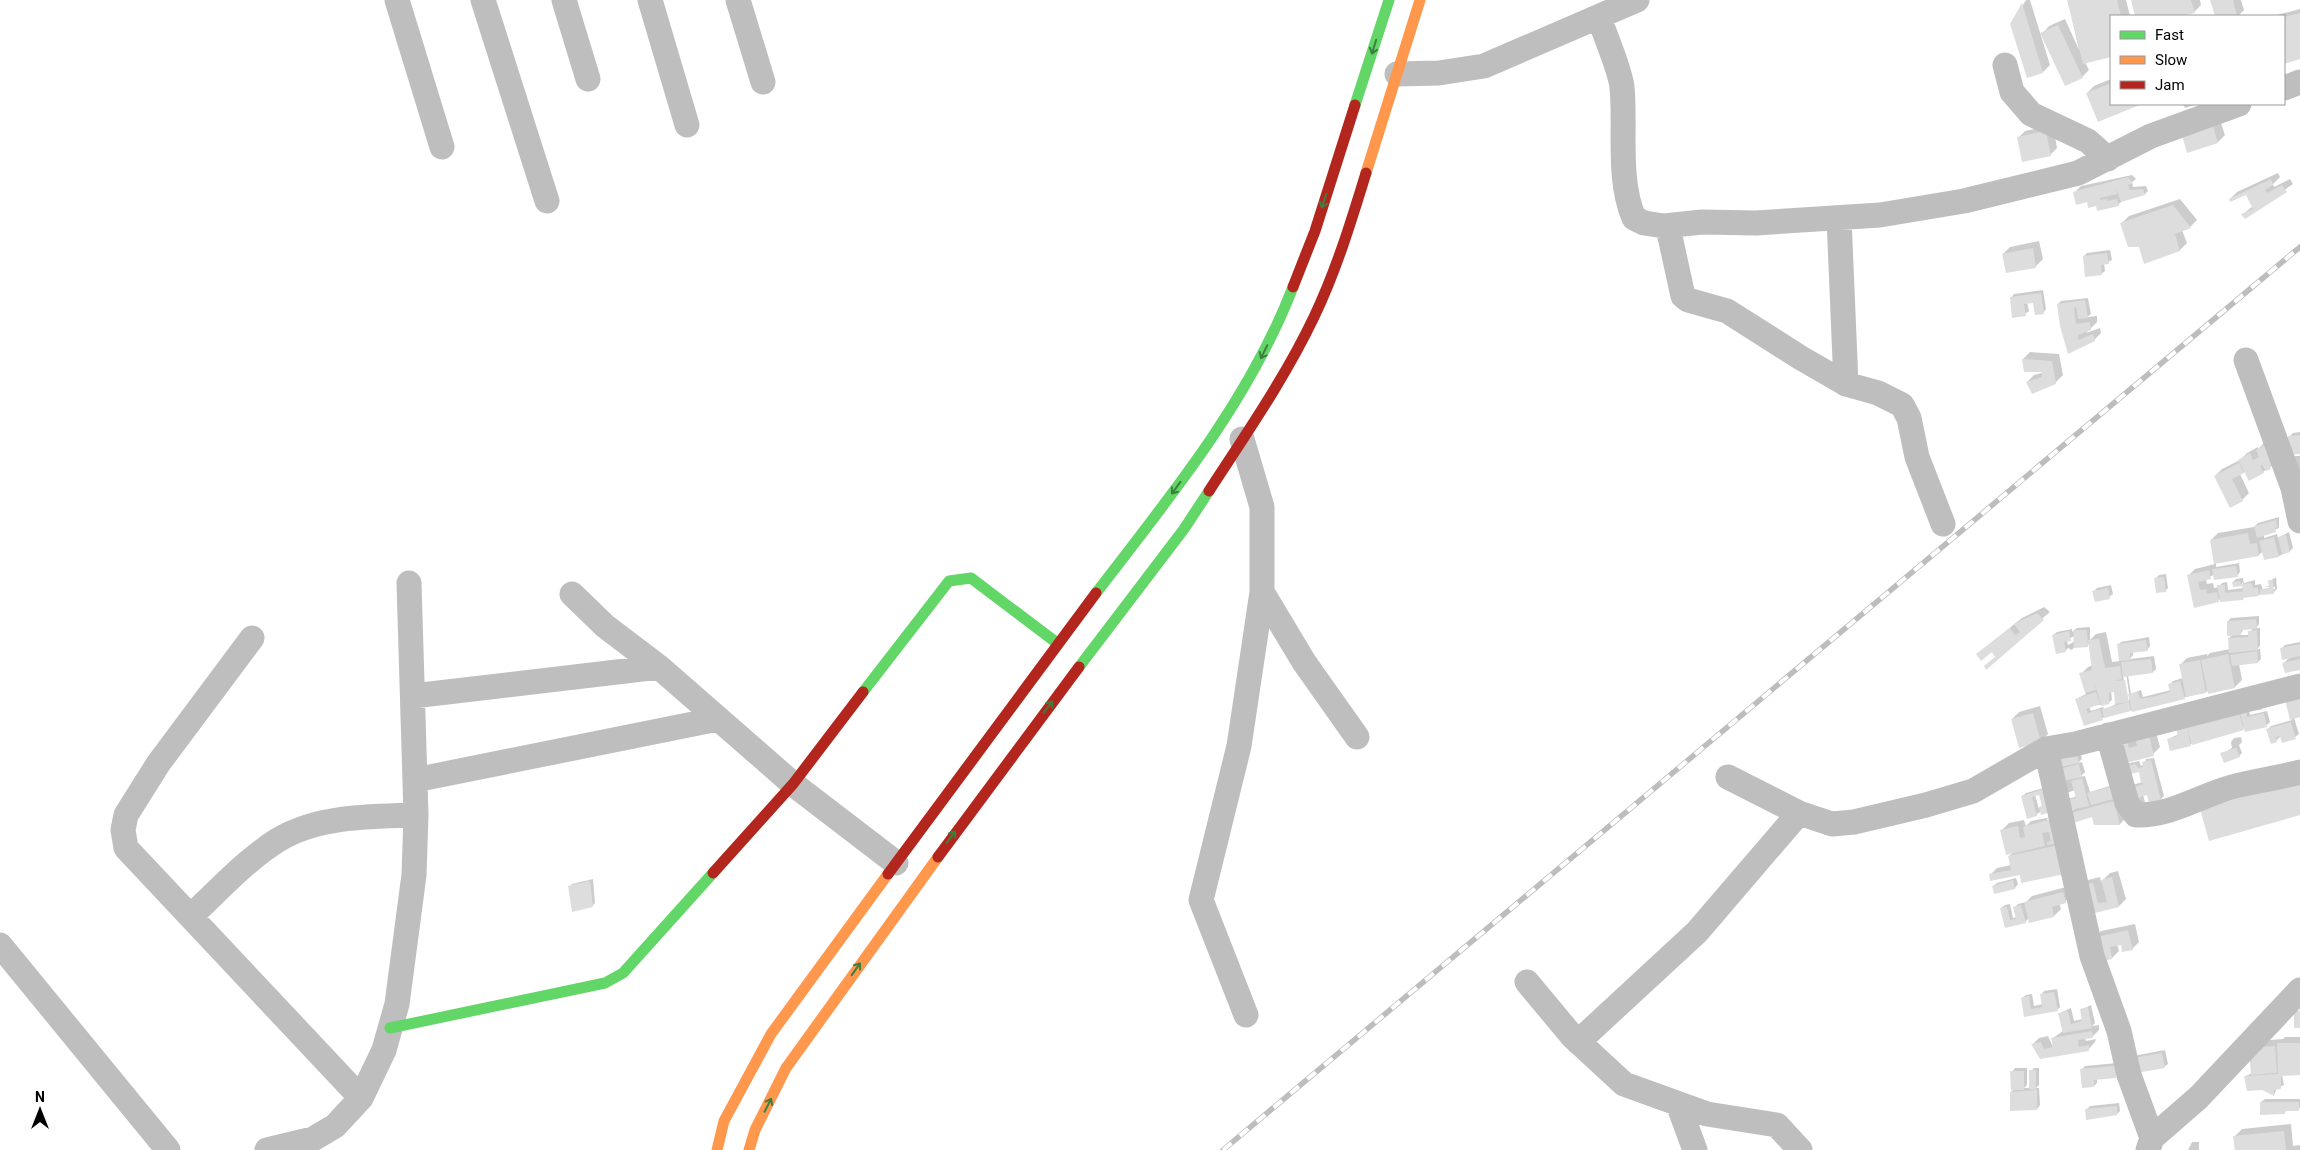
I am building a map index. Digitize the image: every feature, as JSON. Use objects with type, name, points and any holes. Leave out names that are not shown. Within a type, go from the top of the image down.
[{"type":"main road","points":[[717,1150],[724,1122],[771,1034],[1057,643],[1159,511],[1221,425],[1252,376],[1286,306],[1315,231],[1389,0]]},
{"type":"main road","points":[[749,1150],[755,1130],[786,1068],[993,779],[1184,529],[1274,391],[1314,317],[1346,238],[1420,0]]},
{"type":"main road","points":[[390,1028],[605,983],[623,972],[793,784],[949,581],[971,578],[1057,643]]},
{"type":"street","points":[[397,0],[442,147]]},
{"type":"street","points":[[482,0],[547,201]]},
{"type":"street","points":[[564,0],[588,79]]},
{"type":"street","points":[[650,0],[687,125]]},
{"type":"street","points":[[738,0],[763,82]]},
{"type":"street","points":[[1397,74],[1439,73],[1484,66],[1636,0]]},
{"type":"street","points":[[1598,17],[1622,86],[1623,162],[1630,210],[1634,218],[1644,223],[1664,226],[1702,222],[1756,223],[1880,215],[1964,201],[2062,178],[2108,158],[2150,136],[2236,105]]},
{"type":"street","points":[[2005,65],[2012,92],[2031,114],[2088,142],[2108,158]]},
{"type":"street","points":[[2285,88],[2300,82]]},
{"type":"street","points":[[1839,218],[1846,384]]},
{"type":"street","points":[[1664,226],[1672,240],[1681,289],[1688,300],[1727,311],[1846,384],[1878,393],[1902,405],[1909,418],[1917,457],[1943,524]]},
{"type":"street","points":[[2246,360],[2294,488],[2300,521]]},
{"type":"street","points":[[1242,440],[1262,507],[1262,592],[1239,746],[1201,900],[1246,1015]]},
{"type":"street","points":[[268,1150],[313,1138],[335,1126],[361,1098],[384,1050],[397,1004],[414,875],[416,815],[409,583]]},
{"type":"street","points":[[1262,592],[1304,662],[1358,737]]},
{"type":"street","points":[[572,594],[605,626],[659,667],[793,784],[896,864]]},
{"type":"street","points":[[252,638],[158,764],[126,815],[124,830],[126,848],[361,1098]]},
{"type":"street","points":[[413,696],[659,667]]},
{"type":"street","points":[[1728,777],[1799,813],[1832,824],[1854,822],[1926,805],[1972,791],[2046,749],[2300,686]]},
{"type":"street","points":[[415,780],[718,719]]},
{"type":"street","points":[[2108,735],[2127,803],[2136,815],[2146,815],[2183,807],[2231,787],[2300,772]]},
{"type":"street","points":[[2046,749],[2092,956],[2119,1031],[2129,1074],[2150,1144],[2200,1097],[2300,990]]},
{"type":"street","points":[[1578,1042],[1697,932],[1799,813]]},
{"type":"street","points":[[191,916],[240,870],[278,840],[308,828],[359,816],[416,815]]},
{"type":"street","points":[[0,945],[168,1149]]},
{"type":"street","points":[[1528,982],[1578,1042],[1624,1084],[1707,1114],[1777,1125],[1800,1150]]},
{"type":"street","points":[[1678,1104],[1695,1150]]},
{"type":"building","points":[[2067,0],[2117,0],[2121,15],[2110,15],[2110,57],[2083,64]]},
{"type":"building","points":[[2131,0],[2191,0],[2195,13],[2186,15],[2135,15]]},
{"type":"building","points":[[2210,0],[2233,0],[2237,15],[2215,15]]},
{"type":"building","points":[[2022,3],[2043,73],[2027,78],[2010,24]]},
{"type":"building","points":[[2300,13],[2300,59],[2285,64],[2285,17]]},
{"type":"building","points":[[2058,25],[2083,78],[2065,86],[2040,33]]},
{"type":"building","points":[[2110,83],[2110,105],[2140,105],[2098,122],[2086,93]]},
{"type":"building","points":[[2213,126],[2218,143],[2187,153],[2182,135]]},
{"type":"building","points":[[2046,131],[2051,156],[2022,162],[2017,137]]},
{"type":"building","points":[[2128,177],[2133,183],[2128,185],[2130,190],[2143,189],[2145,195],[2121,202],[2116,188],[2117,194],[2100,198],[2100,200],[2117,199],[2119,206],[2097,211],[2096,206],[2088,208],[2087,202],[2076,205],[2073,192]]},
{"type":"building","points":[[2271,179],[2273,185],[2265,190],[2267,193],[2282,185],[2287,192],[2245,219],[2241,214],[2253,209],[2246,195],[2230,202],[2229,199]]},
{"type":"building","points":[[2173,205],[2191,228],[2175,234],[2180,251],[2144,264],[2139,247],[2128,247],[2120,223]]},
{"type":"building","points":[[2033,248],[2036,268],[2006,273],[2002,254]]},
{"type":"building","points":[[2107,253],[2109,264],[2101,265],[2102,275],[2085,277],[2083,256]]},
{"type":"building","points":[[2041,293],[2044,314],[2035,315],[2033,303],[2024,304],[2026,316],[2012,318],[2010,297]]},
{"type":"building","points":[[2085,300],[2088,318],[2078,319],[2076,307],[2074,308],[2076,324],[2090,322],[2091,330],[2078,335],[2078,340],[2093,334],[2095,341],[2068,354],[2060,326],[2057,304]]},
{"type":"building","points":[[2022,359],[2052,361],[2056,384],[2032,394],[2026,382],[2042,377],[2042,372],[2024,372]]},
{"type":"building","points":[[2300,435],[2300,454],[2289,455],[2288,436]]},
{"type":"building","points":[[2266,444],[2272,464],[2269,466],[2271,469],[2266,471],[2262,465],[2260,466],[2264,473],[2249,481],[2238,460],[2250,453],[2253,460],[2259,457],[2256,450]]},
{"type":"building","points":[[2239,463],[2244,473],[2232,479],[2243,501],[2230,508],[2214,476]]},
{"type":"building","points":[[2276,520],[2278,527],[2275,528],[2276,532],[2257,538],[2254,526]]},
{"type":"building","points":[[2248,533],[2250,544],[2257,543],[2259,556],[2214,564],[2210,540]]},
{"type":"building","points":[[2286,535],[2290,552],[2282,554],[2278,537]]},
{"type":"building","points":[[2274,537],[2279,557],[2264,560],[2259,541]]},
{"type":"building","points":[[2236,566],[2238,577],[2214,580],[2212,569]]},
{"type":"building","points":[[2209,570],[2211,579],[2198,582],[2200,590],[2206,589],[2207,594],[2217,592],[2219,602],[2194,608],[2187,575]]},
{"type":"building","points":[[2164,577],[2166,592],[2156,593],[2154,578]]},
{"type":"building","points":[[2268,580],[2273,580],[2274,594],[2260,595],[2260,589],[2269,588]]},
{"type":"building","points":[[2240,581],[2241,584],[2252,583],[2253,588],[2258,587],[2259,596],[2243,598],[2243,600],[2220,602],[2217,585],[2225,585],[2225,593],[2243,591],[2242,586],[2233,587],[2232,582]]},
{"type":"building","points":[[2108,588],[2110,599],[2095,602],[2092,591]]},
{"type":"building","points":[[2037,613],[2044,620],[1986,670],[1984,666],[1995,657],[1992,652],[1981,661],[1976,654],[2010,628],[2015,635],[2020,632],[2014,624]]},
{"type":"building","points":[[2256,619],[2257,629],[2241,630],[2241,635],[2227,636],[2227,621]]},
{"type":"building","points":[[2073,630],[2087,630],[2088,647],[2074,648]]},
{"type":"building","points":[[2257,630],[2258,650],[2229,653],[2228,638],[2248,637],[2248,631]]},
{"type":"building","points":[[2069,631],[2071,641],[2064,642],[2066,652],[2056,654],[2052,635]]},
{"type":"building","points":[[2099,639],[2105,668],[2120,666],[2122,679],[2113,681],[2125,680],[2129,702],[2115,704],[2114,692],[2109,693],[2109,704],[2101,706],[2095,684],[2096,690],[2085,693],[2079,673],[2092,670],[2088,640]]},
{"type":"building","points":[[2146,640],[2148,651],[2130,653],[2131,660],[2119,661],[2117,644]]},
{"type":"building","points":[[2300,644],[2300,656],[2282,660],[2280,648]]},
{"type":"building","points":[[2257,651],[2258,663],[2232,666],[2230,655]]},
{"type":"building","points":[[2228,654],[2235,688],[2208,694],[2201,660]]},
{"type":"building","points":[[2151,659],[2153,673],[2123,677],[2121,662]]},
{"type":"building","points":[[2300,659],[2300,670],[2285,673],[2282,663]]},
{"type":"building","points":[[2200,660],[2206,693],[2186,697],[2179,664]]},
{"type":"building","points":[[2180,681],[2185,699],[2132,712],[2128,694],[2138,692],[2140,699],[2156,696],[2170,692],[2168,684]]},
{"type":"building","points":[[2300,690],[2300,717],[2290,720],[2284,695]]},
{"type":"building","points":[[2096,692],[2100,704],[2086,709],[2088,713],[2100,709],[2103,720],[2084,726],[2075,699]]},
{"type":"building","points":[[2260,700],[2262,710],[2246,711],[2247,717],[2264,713],[2267,727],[2245,732],[2238,705]]},
{"type":"building","points":[[2129,702],[2131,711],[2104,718],[2102,709]]},
{"type":"building","points":[[2237,706],[2244,730],[2192,745],[2187,728],[2191,746],[2170,751],[2167,739],[2178,736],[2176,728]]},
{"type":"building","points":[[2033,713],[2041,742],[2019,748],[2011,719]]},
{"type":"building","points":[[2291,722],[2296,739],[2282,743],[2280,736],[2276,737],[2277,742],[2271,744],[2266,729]]},
{"type":"building","points":[[2148,731],[2154,756],[2122,764],[2116,739],[2126,737],[2129,748],[2137,746],[2134,734]]},
{"type":"building","points":[[2236,748],[2240,757],[2224,763],[2220,753]]},
{"type":"building","points":[[2076,751],[2079,763],[2056,768],[2053,756]]},
{"type":"building","points":[[2151,760],[2161,800],[2149,803],[2147,795],[2140,797],[2142,806],[2128,788],[2144,784],[2141,783],[2139,772],[2123,776],[2121,767],[2136,764],[2138,768],[2143,767],[2142,762]]},
{"type":"building","points":[[2079,764],[2082,777],[2059,782],[2056,770]]},
{"type":"building","points":[[2082,778],[2089,806],[2066,811],[2063,801],[2076,798],[2071,781]]},
{"type":"building","points":[[2300,781],[2300,815],[2209,841],[2200,809]]},
{"type":"building","points":[[2110,787],[2114,799],[2091,805],[2087,793]]},
{"type":"building","points":[[2045,789],[2051,812],[2041,815],[2039,807],[2042,806],[2039,795],[2032,797],[2037,816],[2027,819],[2021,796]]},
{"type":"building","points":[[2114,801],[2120,825],[2094,825],[2092,817],[2070,824],[2067,814]]},
{"type":"building","points":[[2054,818],[2059,843],[2047,845],[2047,842],[2051,841],[2049,832],[2042,833],[2045,846],[2006,855],[2000,830],[2018,826],[2020,838],[2025,837],[2023,827]]},
{"type":"building","points":[[2059,845],[2065,874],[2021,883],[2020,875],[1990,881],[1989,874],[2011,870],[2008,856]]},
{"type":"building","points":[[2112,877],[2119,907],[2087,915],[2079,886],[2093,883],[2098,903],[2107,902],[2101,880]]},
{"type":"building","points":[[2013,880],[2015,889],[1994,894],[1992,886]]},
{"type":"building","points":[[590,881],[593,907],[572,912],[568,886]]},
{"type":"building","points":[[2063,892],[2066,903],[2052,907],[2054,917],[2029,923],[2024,902]]},
{"type":"building","points":[[2021,905],[2026,923],[2005,928],[2000,908],[2007,907],[2010,920],[2016,919],[2013,907]]},
{"type":"building","points":[[2128,930],[2133,950],[2122,952],[2121,945],[2110,947],[2112,959],[2099,962],[2093,938]]},
{"type":"building","points":[[2054,992],[2058,1011],[2024,1017],[2021,998],[2029,996],[2031,1009],[2042,1007],[2040,994]]},
{"type":"building","points":[[2088,1007],[2092,1028],[2063,1033],[2058,1013],[2068,1011],[2071,1024],[2082,1021],[2080,1009]]},
{"type":"building","points":[[2285,1011],[2300,1011],[2300,1028],[2294,1028],[2294,1014]]},
{"type":"building","points":[[2092,1031],[2093,1038],[2078,1040],[2079,1047],[2089,1045],[2089,1051],[2040,1059],[2031,1044],[2041,1042],[2044,1049],[2053,1047],[2051,1038]]},
{"type":"building","points":[[2277,1043],[2300,1043],[2300,1075],[2281,1076],[2281,1089],[2274,1090],[2274,1096],[2262,1090],[2247,1091],[2244,1076],[2278,1074]]},
{"type":"building","points":[[2275,1046],[2277,1073],[2251,1075],[2249,1048]]},
{"type":"building","points":[[2162,1053],[2165,1068],[2136,1073],[2134,1058]]},
{"type":"building","points":[[2115,1066],[2116,1078],[2094,1080],[2094,1087],[2082,1088],[2080,1069]]},
{"type":"building","points":[[2029,1070],[2036,1070],[2036,1090],[2029,1089]]},
{"type":"building","points":[[2010,1071],[2024,1071],[2024,1090],[2011,1090]]},
{"type":"building","points":[[2037,1090],[2037,1110],[2010,1111],[2010,1092]]},
{"type":"building","points":[[2260,1102],[2299,1102],[2299,1111],[2285,1111],[2285,1114],[2260,1115]]},
{"type":"building","points":[[2117,1106],[2117,1115],[2086,1120],[2085,1109]]},
{"type":"building","points":[[2284,1131],[2286,1150],[2235,1150],[2233,1136]]},
{"type":"railway","points":[[1223,1150],[2300,247]]},
{"type":"traffic: fast","points":[[1355,105],[1389,0]]},
{"type":"traffic: fast","points":[[1096,593],[1152,521],[1231,409],[1275,329],[1293,287]]},
{"type":"traffic: fast","points":[[1079,667],[1184,529],[1209,491]]},
{"type":"traffic: fast","points":[[863,692],[949,581],[971,578],[1057,643]]},
{"type":"traffic: fast","points":[[390,1028],[605,983],[623,973],[713,873]]},
{"type":"traffic: slow","points":[[1366,173],[1420,0]]},
{"type":"traffic: slow","points":[[749,1150],[755,1130],[786,1068],[938,857]]},
{"type":"traffic: slow","points":[[717,1150],[724,1121],[771,1034],[888,874]]},
{"type":"traffic: jam","points":[[1293,287],[1315,231],[1355,105]]},
{"type":"traffic: jam","points":[[1209,491],[1278,384],[1303,340],[1336,264],[1366,173]]},
{"type":"traffic: jam","points":[[888,874],[1096,593]]},
{"type":"traffic: jam","points":[[938,857],[1079,667]]},
{"type":"traffic: jam","points":[[713,873],[793,784],[863,692]]}]
